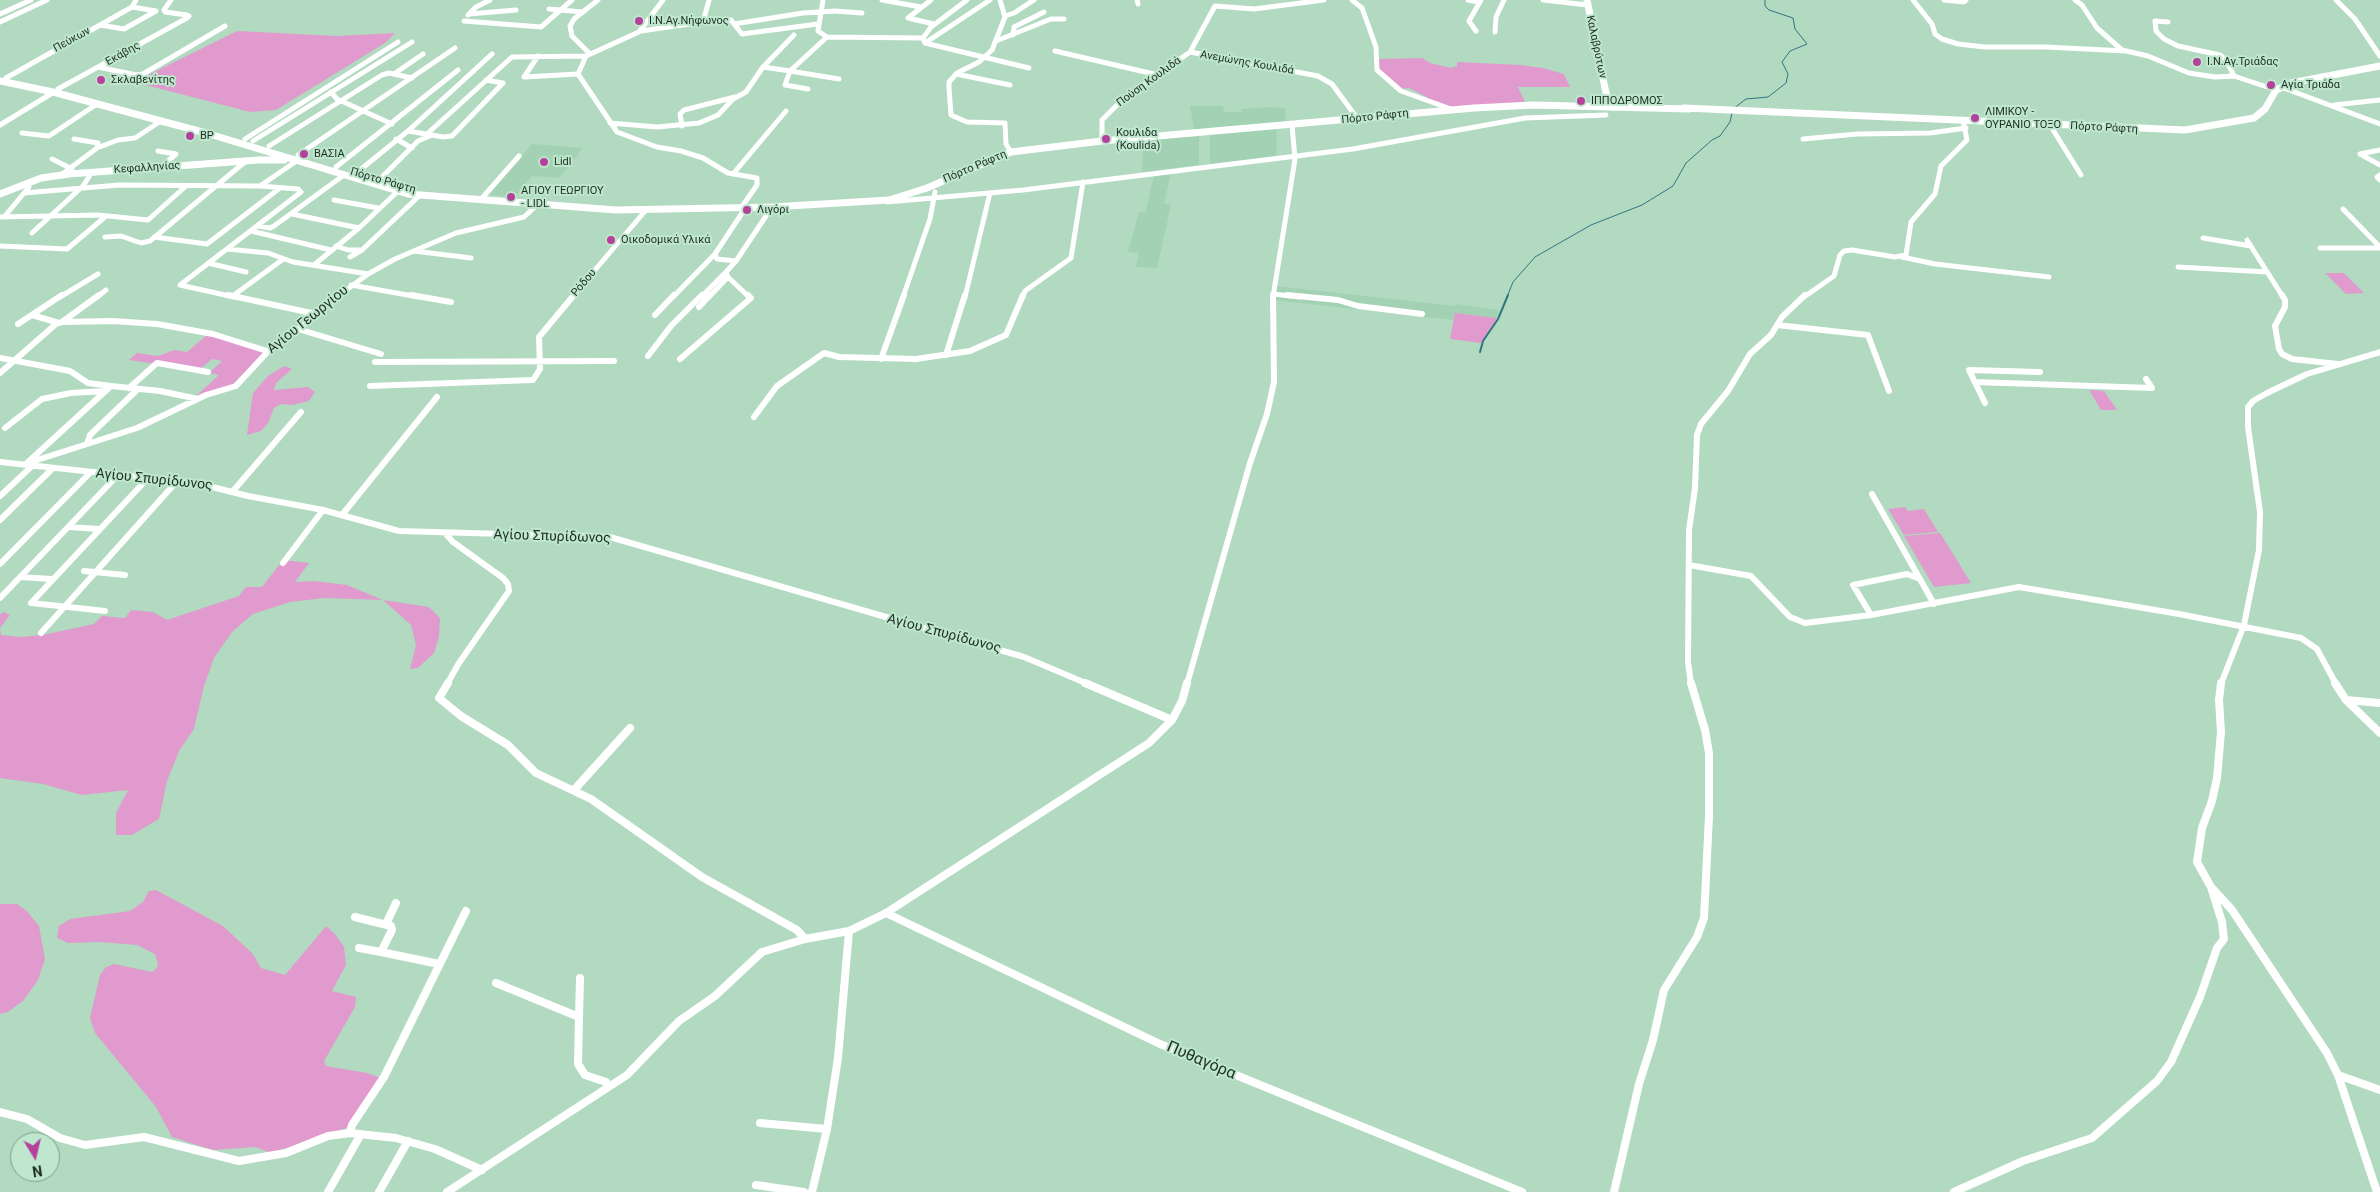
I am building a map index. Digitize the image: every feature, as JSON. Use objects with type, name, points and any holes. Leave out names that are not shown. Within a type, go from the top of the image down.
[{"type":"main road","name":"Καλαβρύτων","points":[[1587,2],[1609,108]]},
{"type":"main road","points":[[2279,88],[2298,81],[2380,66]]},
{"type":"main road","name":"Πόρτο Ράφτη","points":[[2,79],[56,90],[249,140],[266,148]]},
{"type":"main road","name":"Πόρτο Ράφτη","points":[[1474,108],[1526,103],[1609,108],[1739,110],[2172,130],[2240,122],[2254,118],[2262,112],[2279,88]]},
{"type":"main road","name":"Πόρτο Ράφτη","points":[[56,90],[98,104],[266,148],[396,192],[418,196],[538,204]]},
{"type":"main road","name":"Πόρτο Ράφτη","points":[[298,158],[336,167],[378,181],[425,192],[596,210],[772,207],[912,197],[1011,152],[1102,141],[1451,109],[1526,105],[1609,108]]},
{"type":"main road","points":[[246,161],[266,148]]},
{"type":"main road","name":"Κεφαλληνίας","points":[[0,194],[40,178],[61,175],[298,158]]},
{"type":"street","points":[[0,14],[31,0]]},
{"type":"street","points":[[0,22],[47,0]]},
{"type":"street","points":[[136,0],[132,7],[156,11],[164,10],[171,0]]},
{"type":"street","points":[[490,0],[476,7],[464,21],[541,26],[572,0]]},
{"type":"street","points":[[587,55],[570,30],[571,23],[598,0]]},
{"type":"street","points":[[641,31],[663,0]]},
{"type":"street","points":[[703,22],[709,0]]},
{"type":"street","points":[[823,0],[818,24],[819,33],[827,37],[924,41],[1029,68]]},
{"type":"street","points":[[882,0],[921,7]]},
{"type":"street","points":[[931,0],[908,18],[934,24]]},
{"type":"street","points":[[924,41],[934,24],[967,0]]},
{"type":"street","points":[[924,41],[990,0]]},
{"type":"street","points":[[1000,0],[1005,16],[996,41],[985,57],[956,74],[949,82],[951,115],[959,120],[968,122],[1005,123],[1006,144],[1011,152]]},
{"type":"street","points":[[1005,16],[1014,13],[1034,0]]},
{"type":"street","name":"Ανεμώνης Κουλιδά","points":[[1324,0],[1282,8],[1254,9],[1215,6],[1201,36],[1190,52],[1318,76],[1332,84],[1357,118]]},
{"type":"street","points":[[1352,0],[1362,8],[1376,47],[1377,70],[1401,91],[1451,109]]},
{"type":"street","points":[[1468,0],[1480,1],[1469,22],[1476,31]]},
{"type":"street","points":[[1495,32],[1496,17],[1504,0]]},
{"type":"street","points":[[1543,0],[1587,2]]},
{"type":"street","points":[[1913,0],[1922,14],[1932,24],[1936,34],[1958,44],[1985,47],[2126,51]]},
{"type":"street","points":[[1944,0],[1964,2],[1966,0]]},
{"type":"street","points":[[2075,0],[2086,11],[2097,28],[2117,47],[2126,51],[2148,56],[2189,73],[2215,77],[2234,76],[2279,88],[2334,105],[2380,124]]},
{"type":"street","points":[[2336,0],[2355,20],[2380,56]]},
{"type":"street","name":"Πεύκων","points":[[2,79],[132,7]]},
{"type":"street","points":[[549,8],[583,12]]},
{"type":"street","name":"Εκάβης","points":[[0,125],[56,90],[189,16],[169,13],[164,10]]},
{"type":"street","points":[[469,14],[516,10]]},
{"type":"street","points":[[100,25],[124,29],[156,11]]},
{"type":"street","points":[[734,24],[791,14],[821,12],[862,13]]},
{"type":"street","points":[[1013,35],[1014,27],[1044,12]]},
{"type":"street","points":[[996,41],[1051,19],[1064,19]]},
{"type":"street","points":[[378,181],[418,141],[430,134],[512,57],[587,55],[641,31],[703,22],[729,20],[742,34],[818,24]]},
{"type":"street","points":[[2168,22],[2155,21],[2156,31],[2164,40],[2178,46],[2220,55],[2226,60],[2234,76]]},
{"type":"street","points":[[98,67],[136,75],[143,74],[225,26]]},
{"type":"street","points":[[610,123],[632,127],[682,126],[699,123],[718,115],[738,96],[750,88],[763,67],[794,35]]},
{"type":"street","points":[[808,89],[785,84],[790,72],[827,37]]},
{"type":"street","points":[[249,140],[398,42]]},
{"type":"street","points":[[249,140],[412,42]]},
{"type":"street","points":[[260,186],[455,48]]},
{"type":"street","points":[[1055,51],[1158,75]]},
{"type":"street","name":"Πούση Κουλιδά","points":[[1102,141],[1102,120],[1121,101],[1190,52]]},
{"type":"street","points":[[394,74],[422,54]]},
{"type":"street","points":[[355,174],[408,131],[492,54]]},
{"type":"street","points":[[578,74],[587,55]]},
{"type":"street","points":[[538,56],[524,77],[578,74]]},
{"type":"street","points":[[763,67],[839,79]]},
{"type":"street","points":[[336,167],[458,70]]},
{"type":"street","points":[[266,148],[382,75],[394,74],[412,78]]},
{"type":"street","points":[[578,74],[617,132],[658,148],[696,156],[733,174],[758,180],[714,254],[655,315]]},
{"type":"street","points":[[956,74],[1010,85]]},
{"type":"street","points":[[408,131],[452,136],[503,82],[486,80]]},
{"type":"street","points":[[331,92],[348,96]]},
{"type":"street","points":[[331,92],[341,100],[392,124]]},
{"type":"street","points":[[682,126],[680,114],[684,110],[738,96]]},
{"type":"street","points":[[2334,105],[2380,100]]},
{"type":"street","points":[[1428,102],[1433,111]]},
{"type":"street","points":[[22,133],[49,136],[98,104]]},
{"type":"street","points":[[1594,107],[1598,115]]},
{"type":"street","points":[[912,197],[990,193],[1353,149],[1511,120],[1598,115],[1609,108]]},
{"type":"street","points":[[733,174],[786,111]]},
{"type":"street","points":[[61,175],[98,148],[118,140],[135,138],[161,120]]},
{"type":"street","points":[[1902,257],[1906,255],[1911,222],[1935,194],[1938,187],[1941,166],[1966,140],[1966,128],[1963,120]]},
{"type":"street","points":[[447,1192],[627,1074],[680,1021],[715,996],[762,952],[805,939],[849,931],[886,913],[1149,743],[1172,720],[1182,701],[1248,472],[1267,414],[1274,382],[1273,294],[1294,155],[1292,125]]},
{"type":"street","points":[[2050,125],[2081,174]]},
{"type":"street","points":[[1803,139],[1857,134],[1930,133],[1966,128]]},
{"type":"street","points":[[74,139],[98,143],[98,148]]},
{"type":"street","points":[[396,139],[401,140],[412,148]]},
{"type":"street","points":[[2380,150],[2360,154],[2380,165]]},
{"type":"street","points":[[158,151],[176,154],[161,167]]},
{"type":"street","points":[[483,197],[519,156]]},
{"type":"street","points":[[52,159],[79,173]]},
{"type":"street","points":[[105,237],[121,236],[146,243],[246,161]]},
{"type":"street","points":[[32,233],[81,188],[92,172]]},
{"type":"street","points":[[258,226],[270,228],[282,221],[344,175]]},
{"type":"street","points":[[2380,175],[2377,176],[2380,180]]},
{"type":"street","points":[[754,417],[777,386],[824,353],[839,358],[916,359],[970,350],[1006,335],[1010,330],[1025,291],[1071,258],[1083,182]]},
{"type":"street","points":[[2,217],[28,189],[28,184]]},
{"type":"street","points":[[24,193],[119,185],[260,186],[298,189],[301,192],[180,285],[316,314]]},
{"type":"street","points":[[2,217],[52,215],[148,220],[186,186]]},
{"type":"street","points":[[154,237],[207,244],[280,188]]},
{"type":"street","points":[[314,265],[359,228],[396,192]]},
{"type":"street","points":[[946,355],[970,281],[990,193]]},
{"type":"street","points":[[882,359],[904,298],[934,195]]},
{"type":"street","points":[[350,257],[362,250],[418,196]]},
{"type":"street","points":[[334,200],[378,208]]},
{"type":"street","name":"Αγίου Γεωργίου","points":[[33,465],[47,458],[155,420],[198,399],[236,386],[267,351],[298,329],[351,285],[368,274],[414,251],[470,229],[519,220],[528,215],[538,204]]},
{"type":"street","points":[[699,307],[727,275],[772,207]]},
{"type":"street","points":[[2342,208],[2380,248]]},
{"type":"street","name":"Ρόδου","points":[[540,362],[539,337],[646,210]]},
{"type":"street","points":[[292,214],[359,228]]},
{"type":"street","points":[[0,246],[67,249],[105,217]]},
{"type":"street","points":[[268,218],[282,221]]},
{"type":"street","points":[[251,231],[330,250]]},
{"type":"street","points":[[2203,238],[2251,246]]},
{"type":"street","points":[[2247,240],[2285,300],[2285,307],[2275,326],[2282,354],[2292,359],[2340,364]]},
{"type":"street","points":[[336,246],[348,250],[362,250]]},
{"type":"street","points":[[227,248],[268,253],[282,260],[368,274]]},
{"type":"street","points":[[2320,248],[2380,248]]},
{"type":"street","points":[[1614,1192],[1639,1084],[1653,1040],[1664,990],[1697,938],[1704,918],[1709,836],[1709,753],[1705,730],[1691,684],[1688,662],[1689,530],[1695,488],[1697,435],[1701,424],[1720,402],[1750,354],[1771,336],[1782,317],[1809,292],[1834,276],[1840,255],[1844,252],[1852,250],[1949,266],[2049,278]]},
{"type":"street","points":[[414,251],[471,258]]},
{"type":"street","points":[[714,254],[717,259],[736,261]]},
{"type":"street","points":[[234,295],[282,260]]},
{"type":"street","points":[[208,263],[246,272]]},
{"type":"street","points":[[2178,267],[2267,272]]},
{"type":"street","points":[[18,324],[86,279],[98,274]]},
{"type":"street","points":[[648,356],[671,326],[727,275]]},
{"type":"street","points":[[680,359],[752,298],[727,275]]},
{"type":"street","points":[[351,285],[451,302]]},
{"type":"street","points":[[0,373],[60,322],[106,290]]},
{"type":"street","points":[[1273,294],[1338,300],[1377,309],[1422,314]]},
{"type":"street","points":[[32,315],[60,322],[113,321],[157,324],[213,334],[267,351]]},
{"type":"street","points":[[1777,325],[1868,335],[1889,391]]},
{"type":"street","points":[[298,329],[381,354]]},
{"type":"street","points":[[1954,1192],[2023,1161],[2092,1138],[2110,1125],[2157,1081],[2171,1062],[2200,997],[2217,948],[2224,939],[2222,922],[2211,887],[2197,862],[2198,847],[2217,778],[2221,732],[2219,700],[2221,680],[2244,625],[2256,571],[2261,527],[2248,426],[2248,407],[2253,401],[2293,381],[2380,352]]},
{"type":"street","points":[[0,358],[70,371],[88,383],[108,388]]},
{"type":"street","points":[[375,362],[614,361]]},
{"type":"street","points":[[370,386],[529,381],[537,376],[540,362]]},
{"type":"street","points":[[129,388],[157,363],[208,372]]},
{"type":"street","points":[[1985,403],[1969,370],[2040,372]]},
{"type":"street","points":[[1975,382],[2152,388],[2146,379]]},
{"type":"street","points":[[0,496],[108,388]]},
{"type":"street","points":[[5,428],[42,399],[71,393],[108,388],[129,388],[198,399]]},
{"type":"street","points":[[87,444],[90,435],[138,389]]},
{"type":"street","points":[[342,515],[436,397]]},
{"type":"street","points":[[233,491],[301,412]]},
{"type":"street","points":[[33,465],[47,458]]},
{"type":"street","name":"Αγίου Σπυρίδωνος","points":[[0,462],[90,473],[178,480],[323,510],[399,531],[610,537],[1024,657],[1172,720]]},
{"type":"street","points":[[0,520],[53,468]]},
{"type":"street","points":[[0,564],[90,473]]},
{"type":"street","points":[[0,598],[118,475]]},
{"type":"street","points":[[105,611],[31,603],[148,478]]},
{"type":"street","points":[[41,633],[178,480]]},
{"type":"street","points":[[1872,494],[1934,604]]},
{"type":"street","points":[[283,563],[323,510]]},
{"type":"street","points":[[70,527],[99,529]]},
{"type":"street","points":[[446,533],[454,542],[503,578],[508,584],[509,591],[458,662],[439,698],[461,716],[508,745],[536,773],[574,790],[611,812],[702,876],[784,922],[797,930],[805,939]]},
{"type":"street","points":[[1689,565],[1751,576],[1797,621],[1805,623],[1828,622],[1871,615],[2019,587],[2244,625],[2301,638],[2317,649],[2332,679],[2346,700],[2380,732]]},
{"type":"street","points":[[84,572],[125,576]]},
{"type":"street","points":[[1871,615],[1853,585],[1907,574],[1920,579]]},
{"type":"street","points":[[20,577],[51,580]]},
{"type":"street","points":[[2346,700],[2380,703]]},
{"type":"street","points":[[574,790],[630,728]]},
{"type":"street","points":[[2211,887],[2232,910],[2328,1053],[2338,1075],[2368,1158],[2377,1192]]},
{"type":"street","points":[[386,924],[396,903]]},
{"type":"street","points":[[350,1133],[352,1125],[384,1077],[466,911]]},
{"type":"street","name":"Πυθαγόρα","points":[[886,913],[1160,1044],[1522,1192]]},
{"type":"street","points":[[356,917],[392,926],[392,930],[381,952]]},
{"type":"street","points":[[812,1192],[827,1129],[844,1007],[849,931]]},
{"type":"street","points":[[359,948],[439,964]]},
{"type":"street","points":[[580,978],[578,1064],[581,1071],[586,1075],[606,1082],[608,1086]]},
{"type":"street","points":[[496,984],[579,1017]]},
{"type":"street","points":[[2338,1075],[2380,1090]]},
{"type":"street","points":[[0,1112],[37,1123],[60,1138],[74,1144],[85,1145],[144,1137],[239,1161],[286,1154],[328,1136],[350,1133],[396,1138],[435,1148],[482,1170]]},
{"type":"street","points":[[760,1123],[827,1129]]},
{"type":"street","points":[[328,1192],[360,1134]]},
{"type":"street","points":[[379,1192],[408,1141]]},
{"type":"street","points":[[756,1185],[804,1192]]},
{"type":"shaded area","points":[[237,31],[337,36],[395,33],[385,43],[276,110],[250,112],[134,82]]},
{"type":"shaded area","points":[[1422,58],[1430,63],[1451,68],[1457,66],[1457,62],[1543,68],[1564,74],[1570,87],[1518,87],[1525,102],[1451,108],[1427,101],[1427,97],[1409,88],[1399,89],[1379,70],[1379,59]]},
{"type":"shaded area","points":[[1190,106],[1223,106],[1224,112],[1241,112],[1241,109],[1270,107],[1285,108],[1286,123],[1194,130]]},
{"type":"shaded area","points":[[1277,128],[1276,156],[1210,164],[1210,133]]},
{"type":"shaded area","points":[[1199,134],[1199,165],[1142,172],[1143,139]]},
{"type":"shaded area","name":"Lidl","points":[[532,144],[583,148],[559,178],[532,176],[515,197],[489,195]]},
{"type":"shaded area","points":[[1171,172],[1164,204],[1171,205],[1157,268],[1136,267],[1139,253],[1128,252],[1139,212],[1146,212],[1154,174]]},
{"type":"shaded area","points":[[2325,273],[2344,273],[2364,293],[2346,294]]},
{"type":"shaded area","points":[[1275,286],[1499,310],[1497,318],[1455,313],[1454,320],[1273,300]]},
{"type":"shaded area","points":[[1455,313],[1497,318],[1481,343],[1450,339]]},
{"type":"shaded area","points":[[207,335],[264,352],[231,386],[200,396],[197,395],[219,375],[209,373],[222,361],[212,359],[199,370],[129,360],[137,353],[158,356],[174,350],[187,352]]},
{"type":"shaded area","points":[[284,366],[292,369],[276,383],[274,390],[308,387],[315,392],[309,401],[292,405],[281,404],[274,408],[268,423],[261,431],[247,435],[253,393],[268,376]]},
{"type":"shaded area","points":[[2089,390],[2104,391],[2117,410],[2101,410]]},
{"type":"shaded area","points":[[1905,507],[1908,511],[1924,509],[1938,532],[1904,535],[1888,509]]},
{"type":"shaded area","points":[[1940,533],[1971,583],[1934,587],[1904,536]]},
{"type":"shaded area","points":[[283,560],[309,563],[295,582],[314,581],[347,585],[383,600],[324,598],[290,602],[253,614],[232,632],[214,658],[204,686],[194,729],[179,751],[167,781],[159,819],[132,835],[116,835],[116,813],[128,790],[82,795],[43,784],[0,778],[0,628],[1,635],[21,637],[42,635],[94,624],[102,616],[125,618],[131,610],[153,612],[167,620],[239,596],[246,587],[262,587]]},
{"type":"shaded area","points":[[383,600],[429,607],[440,618],[439,637],[434,653],[418,668],[410,669],[416,645],[411,625]]},
{"type":"shaded area","points":[[3,612],[10,615],[0,628],[0,615]]},
{"type":"shaded area","points":[[156,890],[223,926],[253,954],[261,968],[285,975],[326,926],[335,934],[344,947],[346,965],[332,991],[356,997],[355,1007],[324,1061],[326,1066],[367,1073],[381,1078],[346,1128],[271,1153],[256,1147],[213,1150],[172,1137],[156,1107],[95,1033],[90,1018],[100,975],[106,967],[114,964],[152,972],[157,968],[158,963],[155,954],[137,945],[99,942],[68,943],[57,938],[59,926],[70,919],[130,911],[143,902],[149,891]]},
{"type":"shaded area","points":[[0,904],[17,904],[27,911],[39,926],[45,959],[38,980],[23,1001],[8,1012],[0,1014]]},
{"type":"waterway","points":[[1733,109],[1746,99],[1768,97],[1786,83],[1788,74],[1782,62],[1790,51],[1807,44],[1795,29],[1793,18],[1769,10],[1765,6],[1765,0]]},
{"type":"waterway","points":[[1507,297],[1513,282],[1535,257],[1591,225],[1642,205],[1673,186],[1686,163],[1712,140],[1720,136],[1730,122],[1732,113]]},
{"type":"waterway","points":[[1480,352],[1483,341],[1498,319],[1508,295]]},
{"type":"place","name":"Ι.Ν.Αγ.Νήφωνος","points":[[639,21]]},
{"type":"place","name":"Ι.Ν.Αγ.Τριάδας","points":[[2197,62]]},
{"type":"place","name":"Σκλαβενίτης","points":[[101,80]]},
{"type":"place","name":"Αγία Τριάδα","points":[[2271,85]]},
{"type":"place","name":"ΙΠΠΟΔΡΟΜΟΣ","points":[[1581,101]]},
{"type":"place","name":"ΛΙΜΙΚΟΥ - ΟΥΡΑΝΙΟ ΤΟΞΟ","points":[[1975,118]]},
{"type":"place","name":"BP","points":[[190,136]]},
{"type":"place","name":"Κουλιδα (Koulida)","points":[[1106,139]]},
{"type":"place","name":"ΒΑΣΙΑ","points":[[304,154]]},
{"type":"place","name":"Lidl","points":[[544,162]]},
{"type":"place","name":"ΑΓΙΟΥ ΓΕΩΡΓΙΟΥ - LIDL","points":[[511,197]]},
{"type":"place","name":"Λιγόρι","points":[[747,210]]},
{"type":"place","name":"Οικοδομικά Υλικά","points":[[611,240]]}]
